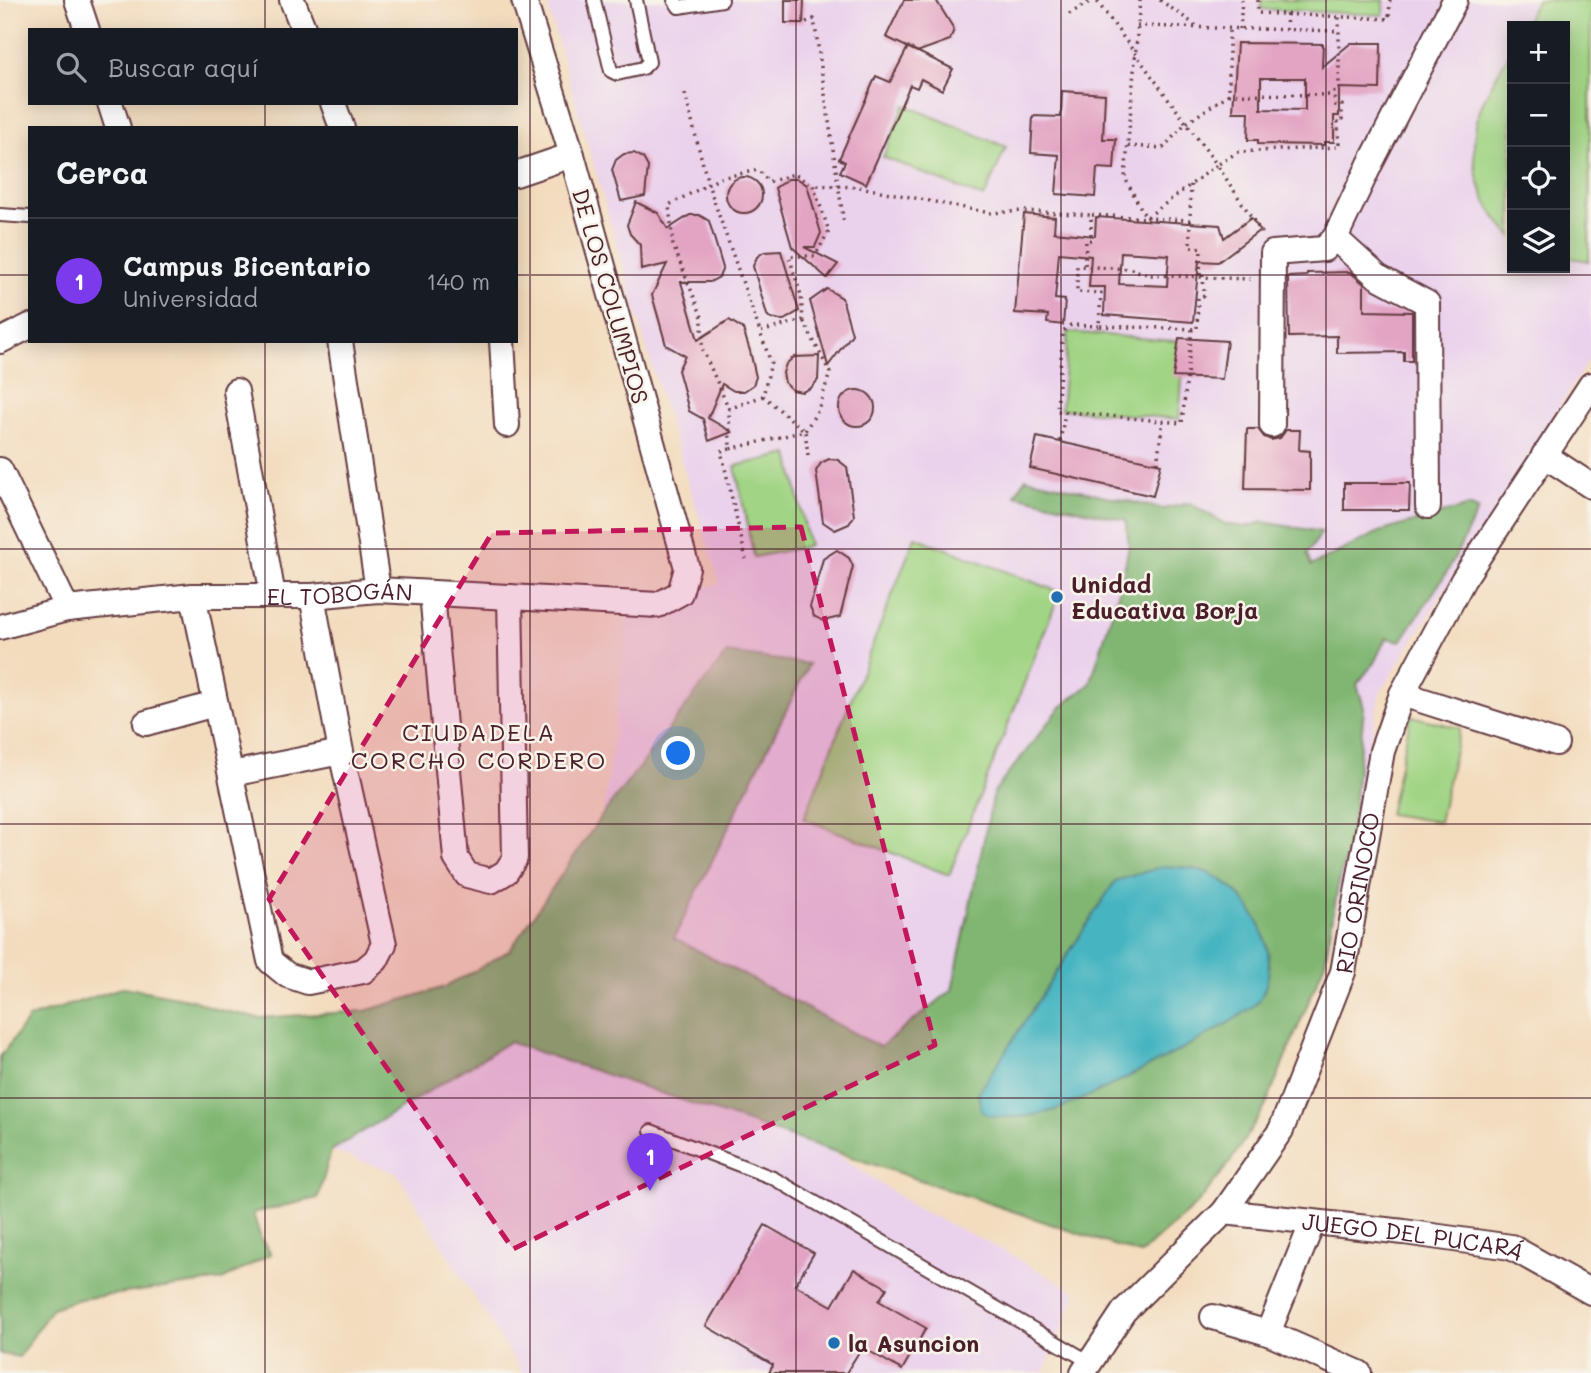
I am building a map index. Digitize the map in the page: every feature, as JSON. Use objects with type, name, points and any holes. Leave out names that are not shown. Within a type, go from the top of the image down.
[{"type":"street","points":[[77,0],[86,28]]},
{"type":"street","points":[[292,0],[303,28]]},
{"type":"street","name":"DE LOS COLUMPIOS","points":[[524,0],[572,155],[687,568],[680,593]]},
{"type":"street","points":[[1272,425],[1273,254],[1324,249],[1335,238],[1455,0]]},
{"type":"street","points":[[111,105],[117,126]]},
{"type":"street","points":[[333,105],[341,126]]},
{"type":"street","points":[[518,173],[572,155]]},
{"type":"street","points":[[1335,238],[1378,277],[1427,303],[1428,506]]},
{"type":"street","points":[[0,341],[28,327]]},
{"type":"street","points":[[341,343],[377,590]]},
{"type":"street","points":[[502,343],[507,425]]},
{"type":"street","name":"RIO ORINOCO","points":[[1085,1367],[1124,1311],[1224,1212],[1281,1130],[1343,972],[1382,751],[1402,694],[1463,580],[1591,385]]},
{"type":"street","points":[[236,391],[274,596]]},
{"type":"street","points":[[1544,455],[1591,486]]},
{"type":"street","points":[[0,470],[67,609]]},
{"type":"street","name":"EL TOBOGÁN","points":[[0,627],[67,609],[193,596],[312,596],[377,590],[658,605],[680,593]]},
{"type":"street","points":[[432,593],[456,858],[467,875],[491,881],[506,872],[515,858],[510,597]]},
{"type":"street","points":[[193,596],[270,961],[287,975],[308,982],[363,971],[376,960],[384,944],[341,752],[312,596]]},
{"type":"street","points":[[1402,694],[1556,743]]},
{"type":"street","points":[[146,723],[215,704]]},
{"type":"street","points":[[231,774],[341,752]]},
{"type":"street","name":"JUEGO DEL PUCARÁ","points":[[1224,1212],[1312,1224],[1404,1231],[1511,1247],[1591,1292]]},
{"type":"street","points":[[1268,1333],[1312,1224]]},
{"type":"street","points":[[1213,1317],[1268,1333],[1359,1373]]},
{"type":"lane","points":[[594,0],[611,71],[617,74],[643,68],[649,62],[636,0]]},
{"type":"lane","points":[[674,0],[679,7],[722,0]]},
{"type":"lane","points":[[0,215],[28,217]]},
{"type":"lane","points":[[651,1131],[774,1178],[1085,1367]]},
{"type":"path","points":[[1069,14],[1095,0],[1217,164],[1262,233],[1262,245]]},
{"type":"path","points":[[1140,0],[1125,178],[1146,218]]},
{"type":"path","points":[[1160,0],[1200,28]]},
{"type":"path","points":[[1240,30],[1242,0]]},
{"type":"path","points":[[1258,0],[1258,13],[1389,19],[1390,0]]},
{"type":"path","points":[[1286,30],[1287,13]]},
{"type":"path","points":[[1146,218],[1191,181],[1238,152],[1339,147],[1338,121],[1342,121],[1342,105],[1335,105],[1334,92],[1339,91],[1339,16]]},
{"type":"path","points":[[806,22],[814,19],[844,224]]},
{"type":"path","points":[[1138,26],[1340,31]]},
{"type":"path","points":[[1229,29],[1229,94]]},
{"type":"path","points":[[685,94],[708,184],[771,362],[763,396]]},
{"type":"path","points":[[1128,146],[1163,148],[1185,124],[1229,94],[1334,95]]},
{"type":"path","points":[[730,449],[729,408],[702,348],[702,317],[673,245],[669,205],[720,178],[758,170],[769,181],[794,174],[813,185],[837,185],[990,213],[1024,211],[1190,220]]},
{"type":"path","points":[[1191,181],[1190,247],[1202,248],[1201,275],[1204,296],[1198,297],[1197,329],[1071,325],[1063,331],[1057,411],[1182,423],[1192,329]]},
{"type":"path","points":[[808,455],[805,431],[818,410],[830,373],[803,320],[801,295],[789,256],[815,256],[829,231],[813,185]]},
{"type":"path","points":[[1085,266],[1086,240],[1091,240],[1091,215]]},
{"type":"path","points":[[1099,326],[1101,293],[1077,292],[1077,266],[1131,269],[1150,275],[1201,275],[1260,280]]},
{"type":"path","points":[[760,332],[803,320]]},
{"type":"path","points":[[729,408],[763,396]]},
{"type":"path","points":[[763,396],[805,431]]},
{"type":"path","points":[[1060,441],[1065,413]]},
{"type":"path","points":[[1157,463],[1163,420]]},
{"type":"path","points":[[746,559],[721,451],[805,431]]},
{"type":"highlighted area","points":[[801,527],[935,1045],[513,1249],[269,899],[492,533]]},
{"type":"shaded area","name":"Unidad Educativa Borja","points":[[546,0],[1591,0],[1591,356],[1380,693],[1326,964],[1261,1109],[1217,1180],[961,1155],[585,958],[629,611],[720,583],[656,380]]},
{"type":"shaded area","points":[[509,1042],[832,1151],[918,1209],[987,1242],[1077,1292],[1044,1373],[522,1373],[397,1173],[331,1151]]},
{"type":"green space","points":[[1262,0],[1384,0],[1383,15],[1261,9]]},
{"type":"green space","points":[[1537,0],[1591,0],[1589,261],[1570,258],[1570,21],[1526,21]]},
{"type":"green space","points":[[1507,57],[1507,231],[1484,196],[1475,166],[1475,133],[1488,90]]},
{"type":"green space","points":[[905,105],[1006,147],[984,198],[883,157]]},
{"type":"green space","points":[[1068,332],[1185,342],[1179,419],[1061,409]]},
{"type":"green space","points":[[789,454],[809,546],[754,557],[735,466]]},
{"type":"green space","points":[[1026,478],[1163,509],[1190,503],[1225,524],[1245,527],[1263,522],[1322,532],[1307,554],[1311,566],[1379,532],[1469,506],[1478,510],[1449,569],[1401,641],[1386,638],[1374,663],[1357,684],[1364,708],[1351,838],[1339,880],[1325,962],[1265,1107],[1229,1164],[1196,1205],[1140,1254],[509,1042],[331,1151],[318,1198],[253,1213],[261,1239],[271,1254],[222,1280],[80,1299],[52,1308],[19,1357],[0,1354],[0,1057],[29,1018],[124,987],[193,1000],[215,1009],[259,1018],[365,1011],[445,987],[510,950],[603,814],[727,653],[809,664],[674,938],[880,1047],[952,990],[994,792],[1060,708],[1090,684],[1122,581],[1129,545],[1126,520],[1015,495]]},
{"type":"green space","points":[[915,537],[1060,592],[949,875],[804,819]]},
{"type":"green space","points":[[1411,716],[1460,728],[1439,822],[1389,814]]},
{"type":"water","points":[[1164,866],[1206,872],[1237,893],[1250,908],[1260,925],[1269,962],[1267,981],[1260,999],[1249,1009],[1198,1040],[1071,1104],[1018,1117],[998,1117],[982,1112],[978,1094],[1115,881]]},
{"type":"building","points":[[785,0],[804,0],[803,23],[785,23]]},
{"type":"building","points":[[904,0],[936,0],[954,29],[950,40],[917,52],[886,37]]},
{"type":"building","points":[[1237,43],[1323,44],[1322,67],[1351,43],[1381,43],[1380,89],[1339,88],[1339,116],[1334,116],[1334,142],[1324,142],[1324,145],[1258,144],[1258,140],[1248,140],[1249,112],[1233,112]],"holes":[[[1261,78],[1305,78],[1305,110],[1261,109]]]},
{"type":"building","points":[[908,47],[953,69],[942,90],[921,79],[917,88],[910,85],[866,184],[840,172],[845,162],[839,159],[876,76],[890,82]]},
{"type":"building","points":[[1062,91],[1105,94],[1103,139],[1116,139],[1114,169],[1097,168],[1095,197],[1056,194],[1059,155],[1031,153],[1033,116],[1061,117]]},
{"type":"building","points":[[634,153],[643,158],[648,167],[645,196],[621,201],[612,170],[616,160],[624,154]]},
{"type":"building","points":[[744,177],[757,182],[762,195],[757,208],[744,213],[731,208],[726,195],[731,182]]},
{"type":"building","points":[[788,179],[798,179],[807,185],[821,233],[815,247],[804,247],[838,264],[827,278],[792,247],[775,188]]},
{"type":"building","points":[[636,202],[658,213],[668,229],[690,215],[699,215],[709,221],[723,268],[719,277],[710,282],[681,282],[698,340],[729,320],[743,329],[750,351],[756,377],[753,385],[744,391],[734,391],[722,384],[708,418],[732,432],[709,441],[703,419],[689,411],[678,370],[685,356],[666,345],[652,295],[667,264],[641,270],[640,245],[630,234],[627,225]]},
{"type":"building","points":[[1024,214],[1055,217],[1054,232],[1095,236],[1096,217],[1220,225],[1224,238],[1251,218],[1260,230],[1218,262],[1199,261],[1193,322],[1104,315],[1105,287],[1089,287],[1091,256],[1059,253],[1055,299],[1065,300],[1063,325],[1047,323],[1048,315],[1015,313]],"holes":[[[1121,252],[1169,255],[1167,286],[1119,284]]]},
{"type":"building","points":[[781,251],[799,311],[784,320],[771,319],[767,315],[753,266],[757,257],[764,252]]},
{"type":"building","points":[[1350,272],[1364,284],[1364,311],[1412,312],[1412,361],[1404,361],[1404,352],[1337,353],[1337,336],[1289,337],[1288,277],[1307,276],[1307,273]]},
{"type":"building","points":[[827,289],[842,298],[852,334],[828,366],[810,301]]},
{"type":"building","points":[[1179,338],[1227,341],[1222,379],[1173,377]]},
{"type":"building","points":[[819,356],[818,380],[811,388],[802,392],[792,390],[785,383],[783,373],[786,364],[794,357]]},
{"type":"building","points":[[857,390],[869,396],[875,408],[869,420],[857,426],[845,420],[839,408],[845,396]]},
{"type":"building","points":[[1247,429],[1258,429],[1264,437],[1271,440],[1280,438],[1286,430],[1300,430],[1299,450],[1310,451],[1310,490],[1245,489]]},
{"type":"building","points":[[1037,437],[1161,464],[1153,496],[1030,468]]},
{"type":"building","points":[[829,459],[838,460],[847,467],[854,516],[849,524],[835,530],[823,522],[816,471],[821,463]]},
{"type":"building","points":[[1344,483],[1410,483],[1409,510],[1344,510]]},
{"type":"building","points":[[837,550],[849,558],[853,566],[840,617],[823,621],[814,616],[810,607],[823,559]]},
{"type":"building","points":[[765,1225],[814,1253],[795,1285],[832,1306],[854,1269],[887,1288],[879,1301],[926,1328],[902,1370],[862,1347],[846,1373],[769,1373],[773,1365],[706,1326]]},
{"type":"place","name":"Unidad Educativa Borja","points":[[1057,597]]},
{"type":"place","name":"Campus Bicentario","points":[[650,1191]]},
{"type":"place","name":"la Asuncion","points":[[834,1343]]},
{"type":"district","name":"CIUDADELA CORCHO CORDERO","points":[[479,745]]}]
